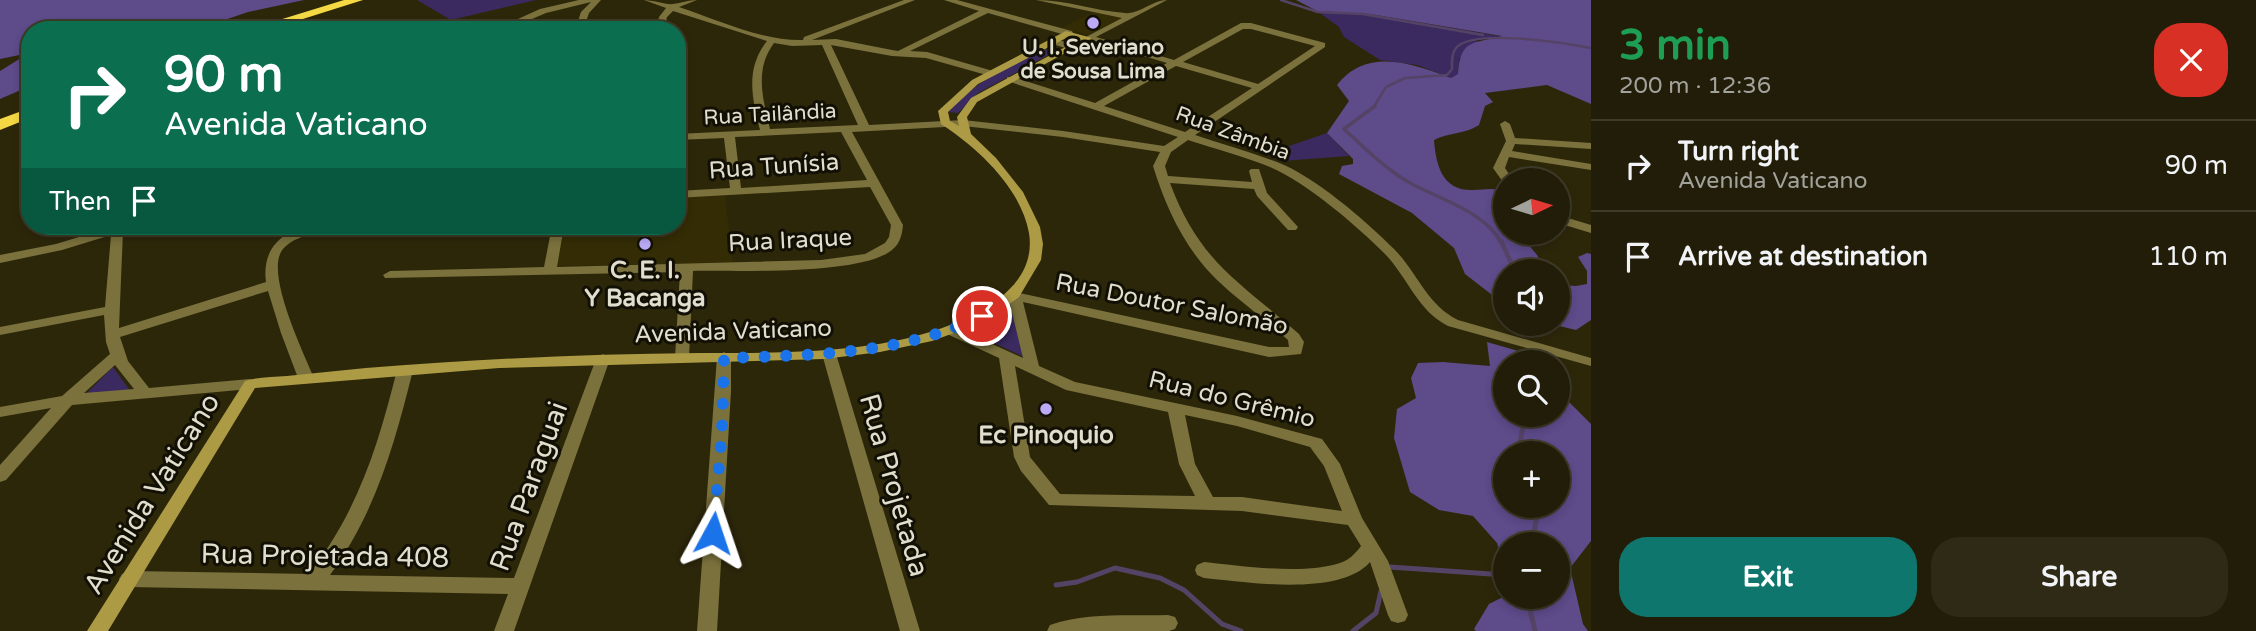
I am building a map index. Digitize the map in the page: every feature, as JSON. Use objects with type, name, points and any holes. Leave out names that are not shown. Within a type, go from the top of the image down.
[{"type":"highway","points":[[284,21],[357,0]]},
{"type":"highway","points":[[0,125],[21,117]]},
{"type":"street","points":[[518,21],[543,10],[589,0]]},
{"type":"street","points":[[582,21],[585,12],[597,0]]},
{"type":"street","points":[[648,0],[772,40],[825,42],[898,54],[927,55],[990,73]]},
{"type":"street","points":[[662,21],[663,15],[673,7],[693,0]]},
{"type":"street","points":[[796,43],[911,0]]},
{"type":"street","points":[[948,0],[1260,87]]},
{"type":"street","points":[[1040,0],[1082,4],[1132,17]]},
{"type":"street","points":[[964,125],[974,100],[1163,0]]},
{"type":"street","points":[[898,54],[986,11]]},
{"type":"street","points":[[1097,106],[1241,26],[1251,26],[1322,45],[1166,150],[1159,166],[1163,179],[1258,186]]},
{"type":"street","points":[[1032,370],[1015,296],[1032,269],[1037,252],[1032,218],[1021,199],[964,125],[945,120],[947,105],[990,73],[1069,33]]},
{"type":"street","points":[[766,132],[755,70],[761,52],[772,40]]},
{"type":"street","points":[[1052,41],[1072,47]]},
{"type":"street","points":[[825,42],[842,74],[864,128]]},
{"type":"street","name":"Rua Zâmbia","points":[[1010,79],[1262,160],[1293,176],[1390,252],[1435,312],[1453,323],[1588,362]]},
{"type":"street","name":"Rua Tailândia","points":[[686,136],[864,128],[945,120],[964,125],[1063,134],[1166,150]]},
{"type":"street","points":[[1499,168],[1511,141],[1505,124]]},
{"type":"street","name":"Rua Iraque","points":[[390,275],[821,264],[864,258],[879,253],[894,241],[897,225],[845,129]]},
{"type":"street","points":[[729,134],[736,192]]},
{"type":"street","points":[[1511,141],[1591,145]]},
{"type":"street","points":[[1507,153],[1591,167]]},
{"type":"street","points":[[1255,171],[1258,186],[1266,201],[1292,227]]},
{"type":"street","name":"Rua Doutor Salomão","points":[[1015,296],[1269,352],[1284,354],[1296,351],[1297,342],[1294,337],[1227,282],[1197,248],[1163,179]]},
{"type":"street","name":"Rua Tunísia","points":[[686,195],[873,183]]},
{"type":"street","points":[[1570,223],[1591,229]]},
{"type":"street","points":[[0,259],[98,235]]},
{"type":"street","points":[[121,235],[110,310],[117,355],[144,392]]},
{"type":"street","points":[[298,235],[288,240],[275,253],[271,265],[272,285],[306,378]]},
{"type":"street","points":[[550,271],[556,235]]},
{"type":"street","points":[[682,358],[687,268]]},
{"type":"street","points":[[114,334],[272,285]]},
{"type":"street","name":"Avenida Vaticano","points":[[0,412],[67,400],[144,392],[405,370],[603,359],[829,354],[903,343],[952,331],[1015,296]]},
{"type":"street","points":[[0,331],[110,310]]},
{"type":"street","name":"Rua do Grêmio","points":[[952,331],[1032,370],[1090,391],[1175,407],[1316,443],[1332,464],[1354,519],[1383,571],[1398,615]]},
{"type":"street","name":"Rua Projetada","points":[[829,354],[910,631]]},
{"type":"street","points":[[0,476],[67,400],[117,355]]},
{"type":"street","points":[[1006,356],[1022,457],[1027,467],[1055,500],[1242,504],[1354,519]]},
{"type":"street","points":[[707,631],[722,432],[724,358]]},
{"type":"street","name":"Rua Paraguai","points":[[504,631],[603,359]]},
{"type":"street","points":[[313,583],[346,538],[370,493],[389,436],[405,370]]},
{"type":"street","name":"Avenida Vaticano","points":[[97,631],[250,384]]},
{"type":"street","points":[[1175,407],[1187,464],[1206,503]]},
{"type":"street","points":[[1204,570],[1274,575],[1328,573],[1355,565],[1370,547]]},
{"type":"street","name":"Rua Projetada 408","points":[[129,579],[519,586]]},
{"type":"street","points":[[1057,631],[1091,626],[1168,623]]},
{"type":"shaded area","points":[[0,0],[304,0],[248,12],[222,21],[21,21],[21,55],[0,59]]},
{"type":"shaded area","points":[[417,0],[536,0],[451,20]]},
{"type":"shaded area","points":[[1296,0],[1591,0],[1591,104],[1547,85],[1485,93],[1493,102],[1485,106],[1479,125],[1434,140],[1439,167],[1454,186],[1473,190],[1493,189],[1493,245],[1529,245],[1539,259],[1493,259],[1493,296],[1465,274],[1454,248],[1412,213],[1339,174],[1342,166],[1353,164],[1353,159],[1327,133],[1349,101],[1337,85],[1362,65],[1376,62],[1407,64],[1451,78],[1458,74],[1459,62],[1466,48],[1477,42],[1502,36],[1370,14],[1317,11]]},
{"type":"shaded area","name":"U. I. Severiano de Sousa Lima","points":[[1095,11],[1124,18],[1089,35],[1061,28]]},
{"type":"shaded area","points":[[1317,11],[1370,14],[1505,37],[1478,40],[1459,59],[1458,74],[1451,78],[1417,65],[1380,60],[1344,37],[1339,27]]},
{"type":"shaded area","points":[[1043,48],[1054,52],[978,93],[958,113],[949,112],[980,83]]},
{"type":"shaded area","points":[[21,58],[21,90],[0,99],[0,71]]},
{"type":"shaded area","points":[[1327,133],[1349,156],[1282,161],[1266,154]]},
{"type":"shaded area","name":"C. E. I. Y Bacanga","points":[[725,196],[733,263],[556,266],[562,235],[686,235],[686,198]]},
{"type":"shaded area","points":[[1591,254],[1591,320],[1576,330],[1570,329],[1570,286],[1587,284],[1587,271],[1578,257]]},
{"type":"shaded area","points":[[1011,308],[1024,357],[971,332]]},
{"type":"shaded area","points":[[1487,342],[1515,350],[1493,350],[1493,427],[1570,427],[1570,403],[1591,424],[1591,541],[1570,568],[1570,532],[1493,532],[1493,538],[1473,516],[1439,510],[1410,492],[1394,438],[1397,409],[1416,398],[1411,378],[1418,363],[1490,366]]},
{"type":"shaded area","points":[[113,367],[131,392],[83,397]]},
{"type":"shaded area","points":[[1570,568],[1583,624],[1588,631],[1476,631],[1474,629],[1489,604],[1493,602],[1493,609],[1570,609]]},
{"type":"waterway","points":[[1281,0],[1318,12],[1363,14],[1483,35]]},
{"type":"waterway","points":[[1374,107],[1386,87],[1405,78],[1447,75],[1452,69],[1454,50],[1465,42],[1499,38],[1591,48]]},
{"type":"waterway","points":[[1374,107],[1344,129],[1393,172],[1474,215],[1493,231]]},
{"type":"waterway","points":[[1503,245],[1509,259]]},
{"type":"waterway","points":[[1520,441],[1523,427]]},
{"type":"waterway","points":[[1534,532],[1536,518]]},
{"type":"waterway","points":[[1390,567],[1493,574]]},
{"type":"waterway","points":[[1056,585],[1077,582],[1115,568],[1160,578],[1184,590],[1222,624],[1241,631]]},
{"type":"waterway","points":[[1353,631],[1376,613],[1381,591]]},
{"type":"waterway","points":[[1530,609],[1535,631]]},
{"type":"place","name":"U. I. Severiano de Sousa Lima","points":[[1093,23]]},
{"type":"place","name":"C. E. I. Y Bacanga","points":[[645,244]]},
{"type":"place","name":"Ec Pinoquio","points":[[1046,409]]},
{"type":"route","points":[[713,533],[722,432],[724,358],[829,354],[894,345],[952,331],[982,316]]}]
